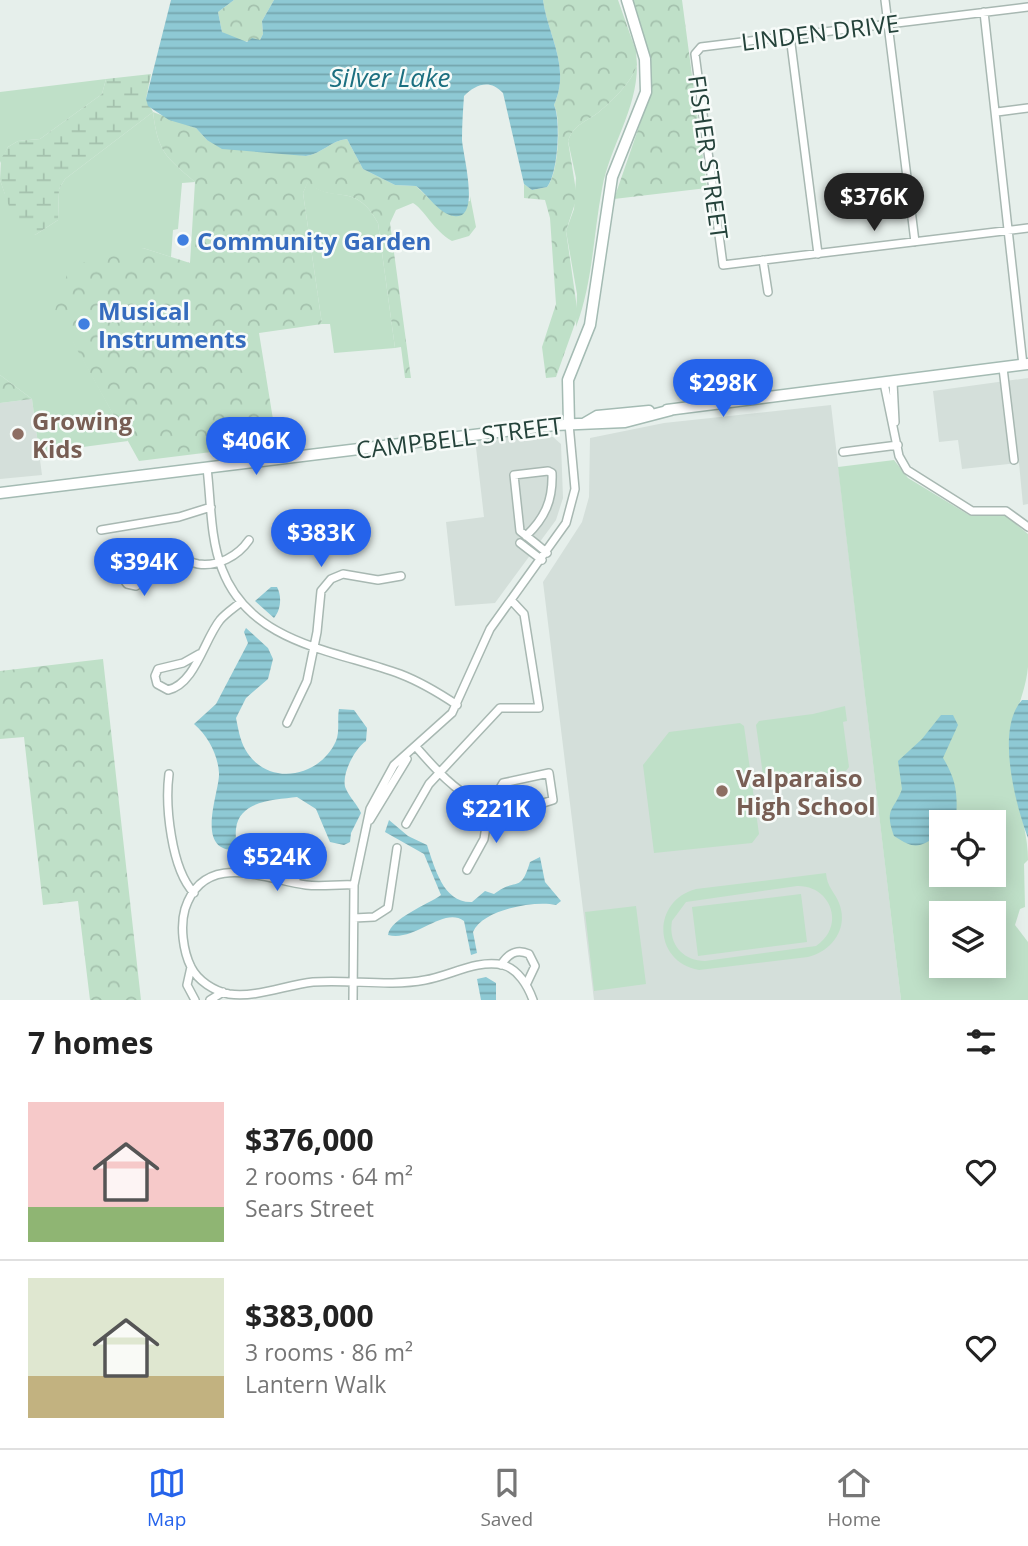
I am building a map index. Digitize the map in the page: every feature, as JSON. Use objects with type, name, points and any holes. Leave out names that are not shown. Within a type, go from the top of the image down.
[{"type":"main road","points":[[569,424],[568,380],[590,325],[610,187],[646,92],[645,59],[627,0]]},
{"type":"main road","name":"CAMPBELL STREET","points":[[0,492],[569,424],[625,422],[671,410],[1026,364]]},
{"type":"street","points":[[885,0],[915,242]]},
{"type":"street","name":"LINDEN DRIVE","points":[[696,49],[1028,7]]},
{"type":"street","points":[[984,12],[1026,364]]},
{"type":"street","points":[[790,36],[818,254]]},
{"type":"street","name":"FISHER STREET","points":[[696,49],[723,265],[764,260]]},
{"type":"street","points":[[997,112],[1028,108]]},
{"type":"street","points":[[768,292],[764,260],[1028,228]]},
{"type":"street","points":[[1003,368],[1014,460]]},
{"type":"street","points":[[889,382],[888,407],[895,426],[901,463],[907,470],[968,509],[975,512],[1006,512],[1028,527]]},
{"type":"street","points":[[353,1000],[354,885],[366,827],[414,750],[447,720],[457,705],[485,637],[566,523],[574,500],[569,424]]},
{"type":"street","points":[[843,452],[898,445]]},
{"type":"street","points":[[207,468],[219,561],[241,602],[274,631],[412,679],[457,705]]},
{"type":"street","points":[[526,536],[542,518],[550,501],[552,473],[548,471],[514,475],[520,531],[526,536],[547,553]]},
{"type":"street","points":[[101,530],[179,517],[211,507]]},
{"type":"street","points":[[159,568],[151,569],[131,563],[125,566],[121,576],[129,586],[136,586],[159,568],[177,559],[196,564],[219,561],[236,555],[249,540]]},
{"type":"street","points":[[520,543],[542,560]]},
{"type":"street","points":[[287,723],[304,690],[314,647],[319,595],[331,579],[348,573],[378,580],[401,576]]},
{"type":"street","points":[[405,824],[429,784],[500,708],[539,708],[524,614],[511,600]]},
{"type":"street","points":[[199,654],[183,663],[158,669],[155,676],[157,684],[165,690],[176,687],[186,678],[221,619],[241,602]]},
{"type":"street","points":[[414,750],[460,793],[489,807],[508,810],[553,800],[550,772],[503,783],[489,807],[484,839],[467,870]]},
{"type":"street","points":[[169,774],[167,797],[174,847],[186,883],[194,893]]},
{"type":"street","points":[[274,878],[275,844],[288,838],[295,848],[296,883]]},
{"type":"street","points":[[354,918],[374,917],[388,908],[397,848]]},
{"type":"street","points":[[354,885],[296,883],[242,872],[226,873],[210,879],[194,893],[183,921],[185,947],[191,967],[208,985],[223,992],[241,995],[307,983],[401,983],[442,977],[483,964],[501,965],[515,972],[526,985],[533,1000]]},
{"type":"street","points":[[501,965],[508,955],[516,952],[529,954],[535,966],[526,985]]},
{"type":"street","points":[[191,967],[187,985],[195,1000]]},
{"type":"street","points":[[210,1000],[223,992]]},
{"type":"shaded area","points":[[1028,378],[1028,504],[1023,505],[1019,463],[962,469],[958,440],[939,442],[933,391]]},
{"type":"shaded area","name":"Growing Kids","points":[[32,399],[42,475],[0,479],[0,403]]},
{"type":"shaded area","name":"Valparaiso High School","points":[[831,405],[901,1000],[594,1000],[543,582],[582,522],[589,497],[590,438],[664,423]]},
{"type":"shaded area","points":[[534,435],[553,437],[561,444],[563,498],[556,520],[495,603],[455,606],[446,522],[484,517],[475,439]]},
{"type":"green space","points":[[234,0],[274,0],[262,21],[263,34],[260,40],[240,42],[222,32],[218,12]]},
{"type":"green space","points":[[543,0],[618,0],[636,51],[637,65],[621,91],[599,112],[577,127],[568,141],[577,197],[566,231],[578,315],[556,377],[546,378],[542,347],[556,304],[550,218],[545,200],[524,198],[524,184],[532,190],[547,187],[551,181],[558,147],[558,122],[554,105],[559,91],[559,65]]},
{"type":"green space","points":[[632,0],[682,0],[707,188],[614,199],[652,89],[650,60]]},
{"type":"green space","points":[[637,65],[633,98],[602,189],[589,276],[576,327],[577,294],[566,231],[574,209],[576,178],[568,141],[577,127],[599,112],[621,91]]},
{"type":"green space","points":[[151,74],[146,99],[153,112],[65,179],[59,189],[58,220],[35,235],[21,230],[13,218],[0,180],[1,159],[8,147],[18,141],[40,139],[102,94],[106,79]]},
{"type":"green space","points":[[106,79],[102,94],[40,139],[18,141],[8,147],[0,163],[0,92]]},
{"type":"green space","points":[[153,112],[157,136],[165,152],[176,166],[195,182],[182,183],[178,229],[173,230],[171,257],[143,248],[56,310],[128,441],[68,449],[54,457],[40,459],[32,399],[0,375],[0,180],[5,194],[35,235],[58,220],[59,189],[65,179]]},
{"type":"green space","points":[[153,112],[196,128],[207,140],[306,156],[347,139],[363,169],[395,185],[416,186],[438,207],[470,201],[470,196],[476,227],[469,236],[452,241],[413,203],[396,210],[390,223],[411,378],[405,378],[401,347],[395,348],[378,223],[361,201],[325,192],[308,182],[303,193],[322,324],[259,333],[277,444],[139,461],[55,310],[70,266],[143,248],[190,263],[195,182],[176,166],[165,152],[157,136]]},
{"type":"green space","points":[[308,181],[325,192],[361,201],[378,223],[395,348],[334,353],[330,324],[322,324],[303,193]]},
{"type":"green space","points":[[0,375],[32,399],[0,403]]},
{"type":"green space","points":[[894,460],[908,478],[969,515],[1006,516],[1028,534],[1028,667],[1014,722],[1010,756],[1028,860],[1024,864],[1025,907],[1020,909],[1015,925],[1028,942],[1028,1000],[901,1000],[838,467]]},
{"type":"green space","points":[[103,659],[141,1000],[90,1000],[78,901],[43,905],[24,737],[0,739],[0,671]]},
{"type":"green space","points":[[845,706],[847,721],[843,722],[849,767],[846,771],[802,776],[802,780],[785,783],[784,779],[770,780],[763,775],[756,725],[759,721],[813,714]]},
{"type":"green space","points":[[740,723],[744,726],[759,834],[752,843],[654,853],[643,765],[669,732]]},
{"type":"green space","points":[[826,873],[842,912],[842,921],[831,944],[817,954],[699,970],[684,965],[673,956],[663,931],[671,906],[681,896],[696,889]],"holes":[[[797,886],[809,887],[826,899],[832,918],[825,938],[816,946],[705,961],[683,954],[672,937],[672,921],[686,902]]]},
{"type":"green space","points":[[801,894],[807,942],[698,956],[692,907]]},
{"type":"green space","points":[[636,906],[646,984],[594,991],[585,912]]},
{"type":"water","name":"Silver Lake","points":[[171,0],[234,0],[218,12],[222,32],[247,42],[252,38],[260,40],[263,34],[262,21],[274,0],[543,0],[557,52],[560,78],[554,105],[557,147],[551,180],[547,187],[532,190],[524,184],[503,93],[488,85],[473,88],[464,96],[462,139],[469,197],[467,208],[462,215],[454,216],[443,212],[416,186],[395,185],[363,169],[347,139],[306,156],[222,149],[207,140],[196,128],[169,120],[148,106],[146,99]]},
{"type":"water","points":[[271,587],[277,587],[280,599],[274,618],[255,601]]},
{"type":"water","points":[[246,628],[268,648],[273,659],[268,679],[246,698],[236,718],[243,745],[254,761],[266,769],[292,774],[318,764],[336,741],[339,709],[354,710],[367,728],[366,741],[353,757],[345,778],[346,789],[361,813],[351,833],[350,842],[344,845],[330,842],[316,809],[297,797],[259,803],[244,812],[239,819],[236,843],[232,850],[221,847],[214,840],[212,818],[219,773],[217,759],[204,734],[194,724],[216,704],[248,643],[244,632]]},
{"type":"water","points":[[1022,700],[1028,700],[1028,838],[1018,807],[1009,748],[1014,713]]},
{"type":"water","points":[[941,715],[953,715],[958,725],[943,758],[955,787],[957,810],[929,810],[929,841],[914,845],[894,836],[890,815],[902,789],[898,761],[922,739]]},
{"type":"water","points":[[389,820],[408,836],[427,845],[442,883],[454,897],[462,901],[472,902],[485,891],[494,894],[520,882],[530,862],[540,857],[545,882],[561,901],[556,905],[535,904],[510,908],[487,918],[478,924],[473,932],[477,953],[471,955],[464,921],[456,918],[438,921],[409,934],[388,935],[402,918],[441,895],[424,854],[385,832]]},
{"type":"water","points":[[486,977],[496,983],[496,1000],[481,1000],[477,979]]},
{"type":"place","name":"Community Garden","points":[[183,240]]},
{"type":"place","name":"Musical Instruments","points":[[84,324]]},
{"type":"place","name":"Growing Kids","points":[[18,434]]},
{"type":"place","name":"Valparaiso High School","points":[[722,791]]}]
